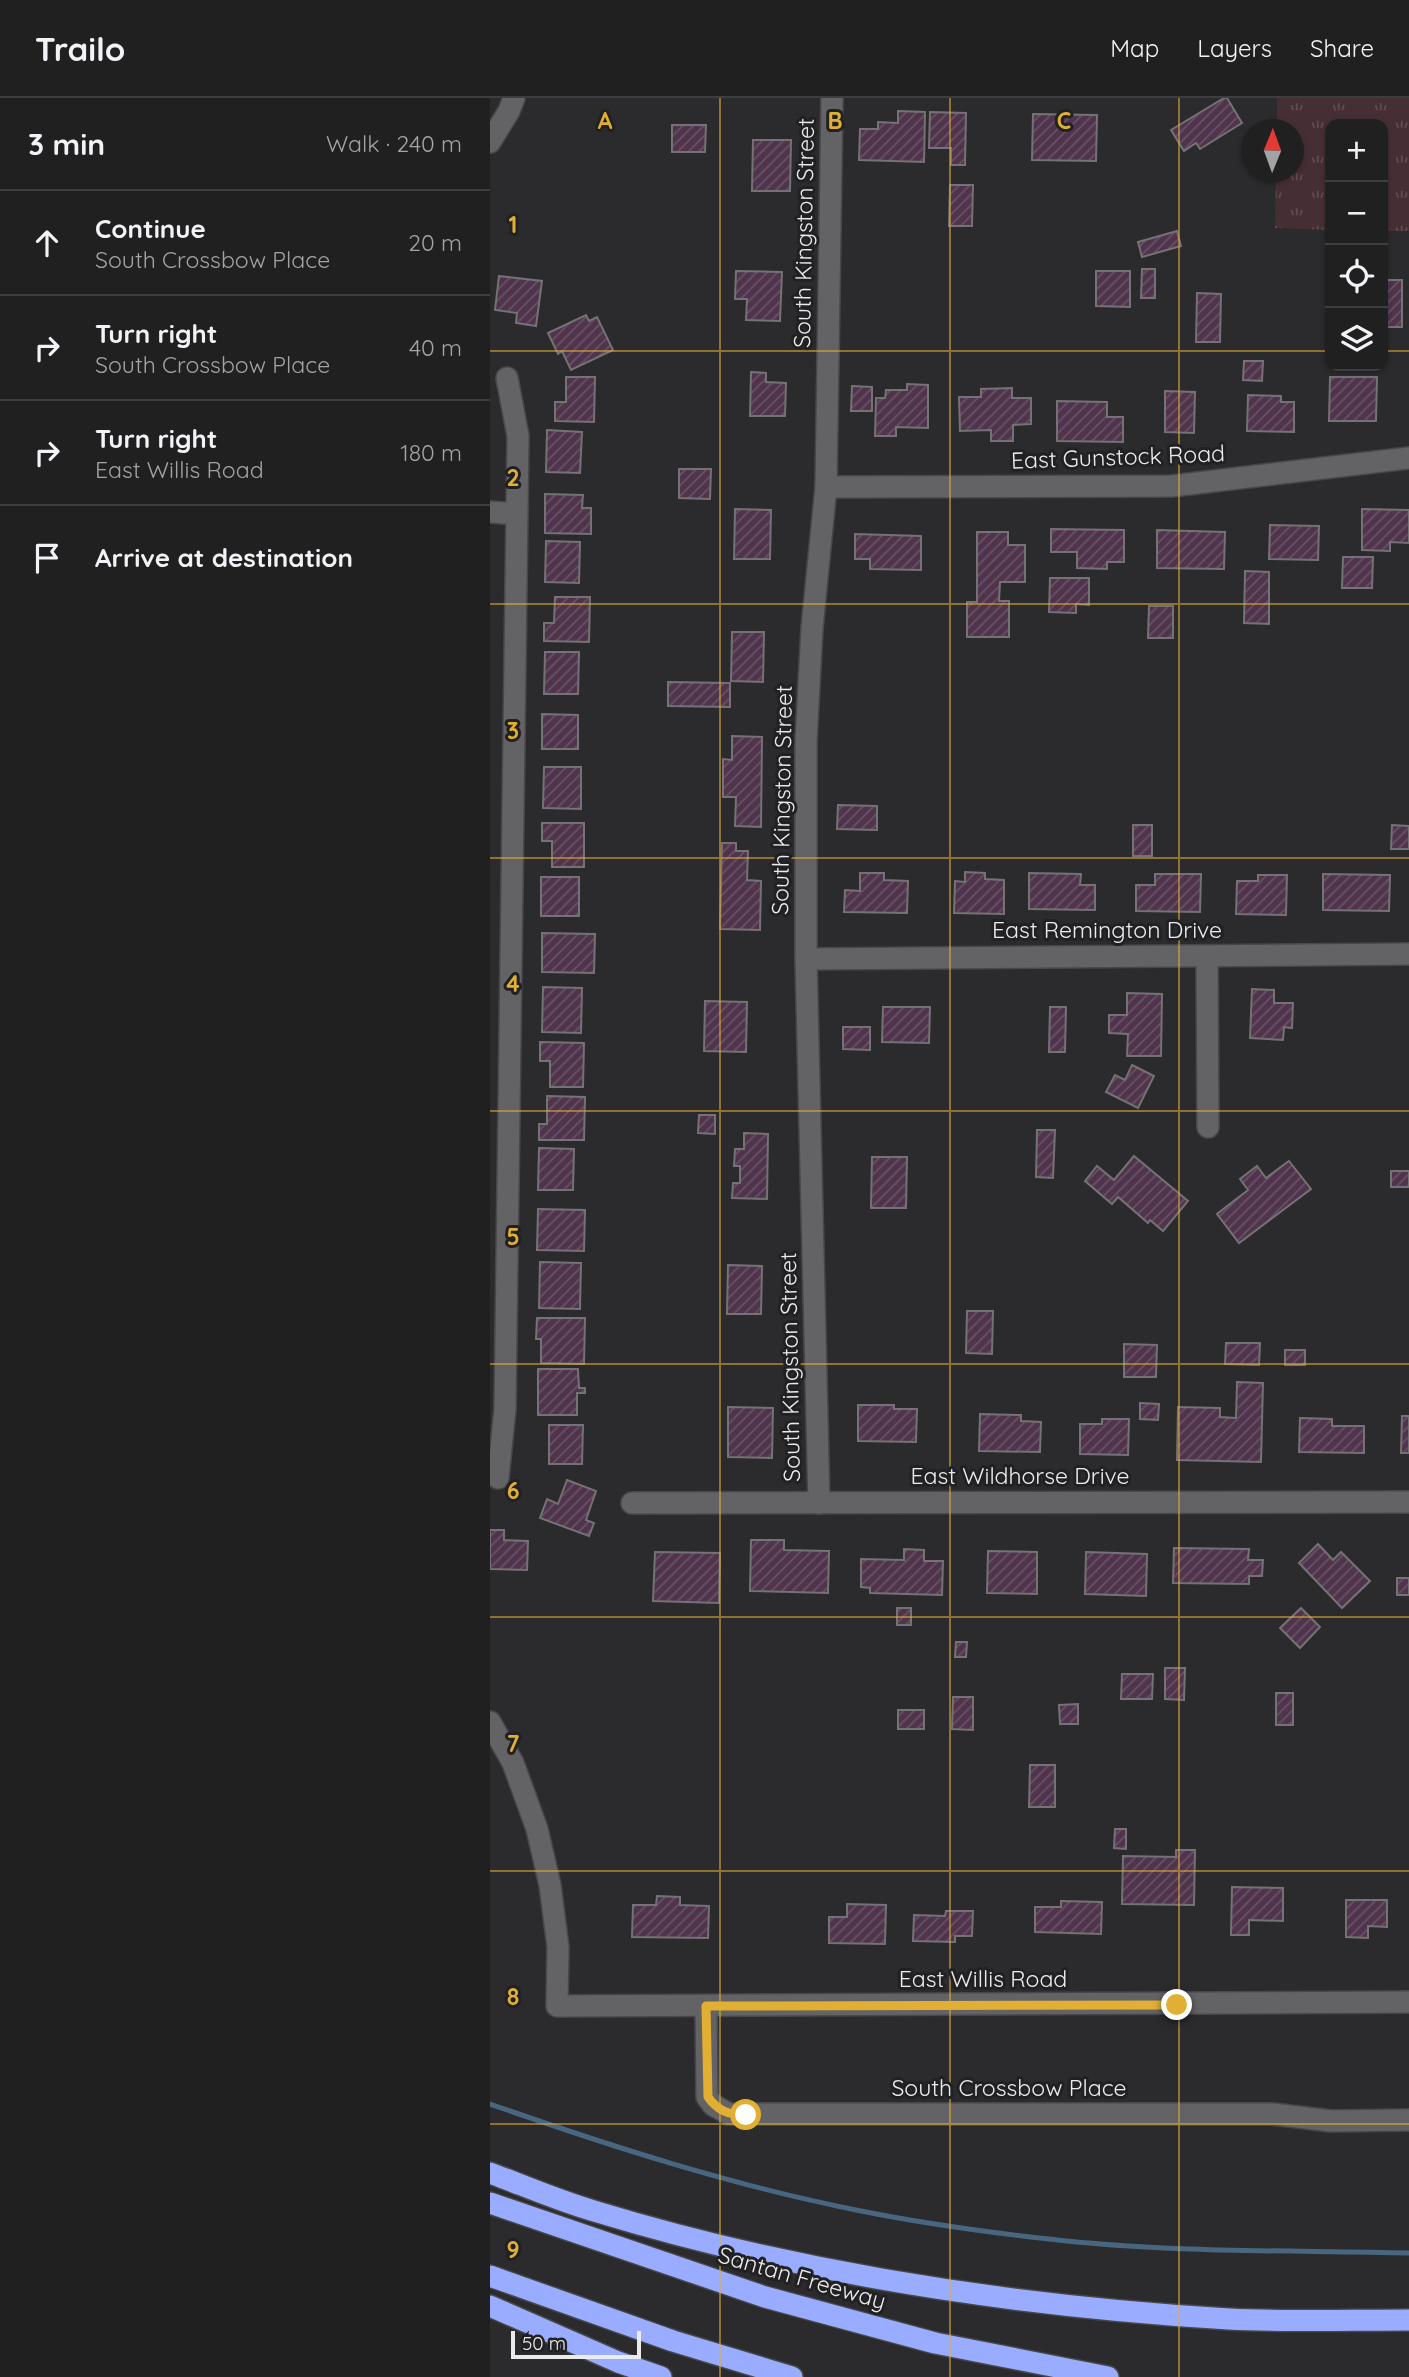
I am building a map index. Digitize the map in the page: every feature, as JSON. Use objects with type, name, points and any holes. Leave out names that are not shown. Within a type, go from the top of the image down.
[{"type":"highway","points":[[490,2173],[593,2211],[669,2231],[770,2257],[931,2289],[1230,2319],[1409,2320]]},
{"type":"highway","name":"Santan Freeway","points":[[490,2203],[765,2297],[935,2343],[1108,2377]]},
{"type":"highway","points":[[490,2276],[673,2340],[792,2377]]},
{"type":"highway","points":[[490,2306],[618,2362],[661,2377]]},
{"type":"street","points":[[490,142],[514,98]]},
{"type":"street","name":"South Kingston Street","points":[[820,1503],[806,959],[806,741],[812,628],[826,486],[832,98]]},
{"type":"street","points":[[498,1478],[497,1409],[518,436],[507,378]]},
{"type":"street","name":"East Gunstock Road","points":[[826,486],[1172,486],[1409,458]]},
{"type":"street","points":[[490,512],[516,514]]},
{"type":"street","name":"East Remington Drive","points":[[806,959],[1409,954]]},
{"type":"street","points":[[1207,956],[1209,1127]]},
{"type":"street","name":"East Wildhorse Drive","points":[[632,1503],[1409,1502]]},
{"type":"street","name":"East Willis Road","points":[[490,1722],[513,1763],[537,1829],[550,1885],[558,1947],[557,2006],[1409,2002]]},
{"type":"street","name":"South Crossbow Place","points":[[706,2006],[708,2097],[713,2105],[729,2114],[1273,2114],[1331,2122],[1409,2120]]},
{"type":"green space","points":[[1277,98],[1409,98],[1409,231],[1388,231],[1388,119],[1325,119],[1325,230],[1275,228],[1276,182],[1304,182],[1304,119],[1277,119]]},
{"type":"building","points":[[1224,98],[1227,98],[1241,121],[1200,149],[1196,143],[1184,151],[1171,130]]},
{"type":"building","points":[[898,111],[925,112],[924,162],[859,160],[860,129],[878,129],[878,122],[898,123]]},
{"type":"building","points":[[930,112],[966,113],[965,165],[951,165],[951,148],[929,148]]},
{"type":"building","points":[[1033,114],[1097,115],[1096,161],[1032,160]]},
{"type":"building","points":[[672,125],[706,125],[705,152],[672,152]]},
{"type":"building","points":[[753,140],[791,140],[790,191],[752,191]]},
{"type":"building","points":[[950,185],[973,185],[972,226],[949,226]]},
{"type":"building","points":[[1177,231],[1181,246],[1142,257],[1138,242]]},
{"type":"building","points":[[1142,269],[1155,269],[1155,298],[1141,298]]},
{"type":"building","points":[[736,271],[782,272],[780,321],[746,320],[747,299],[735,299]]},
{"type":"building","points":[[1096,271],[1130,271],[1130,307],[1096,306]]},
{"type":"building","points":[[499,276],[542,281],[536,326],[516,323],[517,313],[495,310]]},
{"type":"building","points":[[1388,280],[1402,280],[1402,327],[1388,327]]},
{"type":"building","points":[[1197,293],[1221,294],[1220,342],[1196,342]]},
{"type":"building","points":[[586,315],[589,321],[597,317],[613,350],[571,370],[562,351],[558,354],[548,333]]},
{"type":"building","points":[[1244,361],[1263,361],[1262,381],[1243,380]]},
{"type":"building","points":[[751,372],[766,373],[766,382],[786,383],[785,416],[750,416]]},
{"type":"building","points":[[566,377],[595,377],[594,422],[555,421],[555,402],[566,402]]},
{"type":"building","points":[[1330,377],[1377,377],[1376,421],[1329,421]]},
{"type":"building","points":[[907,384],[928,385],[928,428],[896,427],[896,436],[875,436],[876,398],[885,398],[886,390],[907,390]]},
{"type":"building","points":[[852,386],[872,387],[872,411],[851,411]]},
{"type":"building","points":[[1012,388],[1012,398],[1031,398],[1031,424],[1013,425],[1013,441],[991,441],[991,430],[960,431],[959,397],[981,397],[981,389]]},
{"type":"building","points":[[1165,391],[1195,392],[1194,433],[1165,432]]},
{"type":"building","points":[[1248,395],[1281,396],[1281,402],[1294,402],[1294,432],[1247,431]]},
{"type":"building","points":[[1057,401],[1107,402],[1107,417],[1123,417],[1123,442],[1057,441]]},
{"type":"building","points":[[547,430],[582,432],[580,473],[546,472]]},
{"type":"building","points":[[679,469],[711,469],[710,499],[679,498]]},
{"type":"building","points":[[545,494],[583,495],[582,508],[591,508],[591,534],[545,533]]},
{"type":"building","points":[[735,509],[771,510],[770,559],[734,559]]},
{"type":"building","points":[[1362,509],[1409,510],[1409,543],[1390,542],[1390,551],[1362,550]]},
{"type":"building","points":[[1270,525],[1319,526],[1318,560],[1269,559]]},
{"type":"building","points":[[1051,529],[1124,530],[1124,562],[1107,562],[1107,569],[1077,568],[1077,552],[1051,552]]},
{"type":"building","points":[[1157,530],[1225,532],[1224,569],[1157,568]]},
{"type":"building","points":[[977,532],[1008,532],[1008,545],[1025,545],[1025,582],[1000,582],[999,601],[1009,601],[1009,637],[967,637],[967,602],[977,602]]},
{"type":"building","points":[[855,534],[921,536],[921,570],[870,569],[870,559],[855,559]]},
{"type":"building","points":[[546,541],[580,542],[579,583],[545,582]]},
{"type":"building","points":[[1343,557],[1373,557],[1372,588],[1342,588]]},
{"type":"building","points":[[1245,571],[1269,572],[1269,624],[1244,623]]},
{"type":"building","points":[[1050,578],[1089,578],[1089,605],[1076,604],[1076,613],[1049,612]]},
{"type":"building","points":[[555,597],[590,597],[589,642],[544,641],[544,623],[554,623]]},
{"type":"building","points":[[1149,606],[1173,606],[1173,638],[1148,638]]},
{"type":"building","points":[[732,632],[764,632],[763,682],[731,681]]},
{"type":"building","points":[[545,652],[579,652],[578,694],[544,694]]},
{"type":"building","points":[[668,682],[730,683],[730,707],[668,706]]},
{"type":"building","points":[[542,714],[578,715],[578,749],[542,749]]},
{"type":"building","points":[[732,736],[762,737],[761,827],[735,826],[736,797],[723,797],[723,759],[732,760]]},
{"type":"building","points":[[544,767],[581,767],[581,809],[543,808]]},
{"type":"building","points":[[838,805],[877,806],[877,830],[837,829]]},
{"type":"building","points":[[542,823],[584,823],[584,867],[552,867],[552,841],[542,841]]},
{"type":"building","points":[[1133,825],[1152,825],[1152,856],[1133,856]]},
{"type":"building","points":[[1392,825],[1409,826],[1409,849],[1391,849]]},
{"type":"building","points":[[722,843],[736,843],[736,851],[748,851],[747,880],[761,881],[760,930],[720,929]]},
{"type":"building","points":[[965,872],[985,873],[985,879],[1004,880],[1004,914],[954,913],[955,881],[965,882]]},
{"type":"building","points":[[860,873],[884,873],[884,880],[908,881],[907,913],[844,912],[845,890],[860,891]]},
{"type":"building","points":[[1029,873],[1081,874],[1080,885],[1095,885],[1095,910],[1029,909]]},
{"type":"building","points":[[1155,874],[1201,874],[1200,912],[1136,911],[1136,885],[1155,885]]},
{"type":"building","points":[[1323,874],[1390,875],[1389,911],[1323,910]]},
{"type":"building","points":[[1258,875],[1287,875],[1286,915],[1236,914],[1237,881],[1258,881]]},
{"type":"building","points":[[541,877],[579,877],[579,916],[541,916]]},
{"type":"building","points":[[542,933],[595,934],[594,973],[542,972]]},
{"type":"building","points":[[543,987],[582,988],[581,1033],[542,1032]]},
{"type":"building","points":[[1252,989],[1274,990],[1274,1003],[1293,1003],[1292,1028],[1284,1027],[1283,1040],[1250,1038]]},
{"type":"building","points":[[1127,993],[1162,994],[1161,1056],[1127,1056],[1128,1034],[1109,1033],[1109,1015],[1127,1015]]},
{"type":"building","points":[[705,1001],[747,1002],[746,1052],[704,1051]]},
{"type":"building","points":[[883,1007],[930,1007],[929,1043],[882,1042]]},
{"type":"building","points":[[1050,1007],[1066,1007],[1065,1052],[1049,1052]]},
{"type":"building","points":[[843,1027],[870,1027],[870,1050],[843,1049]]},
{"type":"building","points":[[540,1042],[584,1043],[583,1087],[550,1087],[550,1061],[540,1061]]},
{"type":"building","points":[[1132,1065],[1154,1076],[1138,1108],[1106,1092],[1115,1075],[1125,1080]]},
{"type":"building","points":[[547,1096],[585,1097],[584,1140],[539,1140],[539,1124],[547,1124]]},
{"type":"building","points":[[699,1115],[715,1115],[715,1134],[698,1133]]},
{"type":"building","points":[[1037,1130],[1055,1130],[1053,1178],[1036,1177]]},
{"type":"building","points":[[744,1133],[768,1134],[767,1199],[732,1198],[733,1183],[740,1183],[740,1166],[734,1166],[735,1149],[744,1149]]},
{"type":"building","points":[[539,1148],[574,1149],[573,1190],[538,1190]]},
{"type":"building","points":[[1134,1156],[1188,1201],[1163,1231],[1150,1220],[1148,1223],[1118,1197],[1112,1204],[1085,1181],[1097,1166],[1114,1180]]},
{"type":"building","points":[[872,1157],[907,1157],[906,1208],[871,1208]]},
{"type":"building","points":[[1289,1161],[1311,1189],[1239,1243],[1217,1214],[1248,1190],[1240,1179],[1257,1166],[1266,1178]]},
{"type":"building","points":[[1391,1171],[1409,1171],[1409,1187],[1391,1187]]},
{"type":"building","points":[[538,1209],[585,1210],[584,1251],[537,1250]]},
{"type":"building","points":[[540,1262],[581,1263],[580,1309],[539,1308]]},
{"type":"building","points":[[728,1265],[762,1266],[761,1314],[727,1314]]},
{"type":"building","points":[[967,1311],[993,1311],[992,1354],[966,1353]]},
{"type":"building","points":[[537,1318],[585,1318],[584,1364],[541,1363],[541,1339],[536,1339]]},
{"type":"building","points":[[1226,1343],[1260,1343],[1259,1365],[1225,1364]]},
{"type":"building","points":[[1124,1344],[1157,1345],[1156,1377],[1124,1377]]},
{"type":"building","points":[[1285,1350],[1305,1350],[1305,1365],[1285,1365]]},
{"type":"building","points":[[538,1369],[578,1369],[579,1388],[585,1388],[585,1393],[577,1393],[577,1415],[538,1415]]},
{"type":"building","points":[[1237,1382],[1263,1383],[1261,1462],[1177,1460],[1178,1407],[1220,1408],[1220,1417],[1236,1418]]},
{"type":"building","points":[[1140,1403],[1159,1404],[1158,1420],[1140,1419]]},
{"type":"building","points":[[858,1405],[894,1405],[894,1409],[917,1409],[916,1442],[858,1441]]},
{"type":"building","points":[[728,1407],[773,1408],[772,1458],[728,1457]]},
{"type":"building","points":[[980,1414],[1021,1415],[1021,1421],[1041,1422],[1040,1452],[979,1451]]},
{"type":"building","points":[[1402,1416],[1409,1416],[1409,1453],[1401,1453]]},
{"type":"building","points":[[1300,1418],[1332,1419],[1332,1426],[1364,1426],[1364,1453],[1299,1452]]},
{"type":"building","points":[[1102,1419],[1129,1419],[1128,1455],[1080,1454],[1080,1424],[1102,1424]]},
{"type":"building","points":[[549,1425],[583,1425],[582,1464],[549,1464]]},
{"type":"building","points":[[567,1480],[596,1491],[586,1520],[594,1523],[589,1536],[540,1518],[547,1499],[558,1504]]},
{"type":"building","points":[[490,1530],[504,1530],[504,1540],[528,1541],[527,1570],[490,1569]]},
{"type":"building","points":[[751,1540],[784,1540],[784,1550],[829,1551],[828,1593],[750,1591]]},
{"type":"building","points":[[1318,1544],[1333,1560],[1341,1552],[1370,1581],[1342,1608],[1299,1563]]},
{"type":"building","points":[[1174,1548],[1249,1549],[1248,1560],[1263,1560],[1262,1576],[1249,1576],[1249,1584],[1173,1583]]},
{"type":"building","points":[[904,1549],[924,1550],[924,1561],[943,1561],[942,1595],[870,1593],[870,1588],[861,1587],[861,1559],[904,1560]]},
{"type":"building","points":[[988,1551],[1037,1552],[1037,1594],[987,1593]]},
{"type":"building","points":[[655,1552],[720,1553],[719,1603],[653,1601]]},
{"type":"building","points":[[1086,1552],[1147,1554],[1146,1596],[1085,1594]]},
{"type":"building","points":[[1397,1578],[1409,1578],[1409,1595],[1397,1595]]},
{"type":"building","points":[[897,1608],[911,1608],[911,1625],[897,1625]]},
{"type":"building","points":[[1301,1608],[1320,1627],[1300,1648],[1280,1628]]},
{"type":"building","points":[[956,1642],[967,1642],[966,1657],[955,1657]]},
{"type":"building","points":[[1165,1668],[1185,1668],[1184,1700],[1165,1699]]},
{"type":"building","points":[[1122,1674],[1153,1674],[1152,1699],[1121,1699]]},
{"type":"building","points":[[1276,1693],[1293,1693],[1293,1725],[1276,1725]]},
{"type":"building","points":[[953,1697],[973,1697],[973,1730],[952,1729]]},
{"type":"building","points":[[1078,1704],[1078,1724],[1060,1724],[1059,1705]]},
{"type":"building","points":[[898,1710],[924,1710],[924,1729],[898,1729]]},
{"type":"building","points":[[1030,1765],[1055,1765],[1055,1807],[1029,1807]]},
{"type":"building","points":[[1115,1829],[1126,1829],[1126,1849],[1114,1848]]},
{"type":"building","points":[[1176,1850],[1195,1850],[1194,1905],[1122,1904],[1123,1856],[1176,1857]]},
{"type":"building","points":[[1232,1887],[1283,1888],[1283,1921],[1249,1920],[1249,1935],[1231,1935]]},
{"type":"building","points":[[657,1896],[680,1897],[680,1905],[709,1906],[708,1938],[632,1937],[633,1905],[656,1905]]},
{"type":"building","points":[[1346,1900],[1387,1900],[1387,1927],[1368,1926],[1368,1938],[1346,1937]]},
{"type":"building","points":[[1061,1901],[1102,1902],[1101,1934],[1035,1932],[1035,1907],[1061,1907]]},
{"type":"building","points":[[847,1904],[886,1905],[885,1944],[829,1943],[829,1917],[847,1917]]},
{"type":"building","points":[[946,1911],[973,1911],[972,1936],[955,1936],[955,1942],[913,1941],[914,1915],[945,1916]]},
{"type":"waterway","points":[[490,2104],[717,2177],[809,2200],[928,2223],[1049,2239],[1139,2247],[1409,2253]]},
{"type":"route","points":[[746,2115],[729,2114],[713,2105],[708,2097],[706,2006],[1177,2005]]}]
